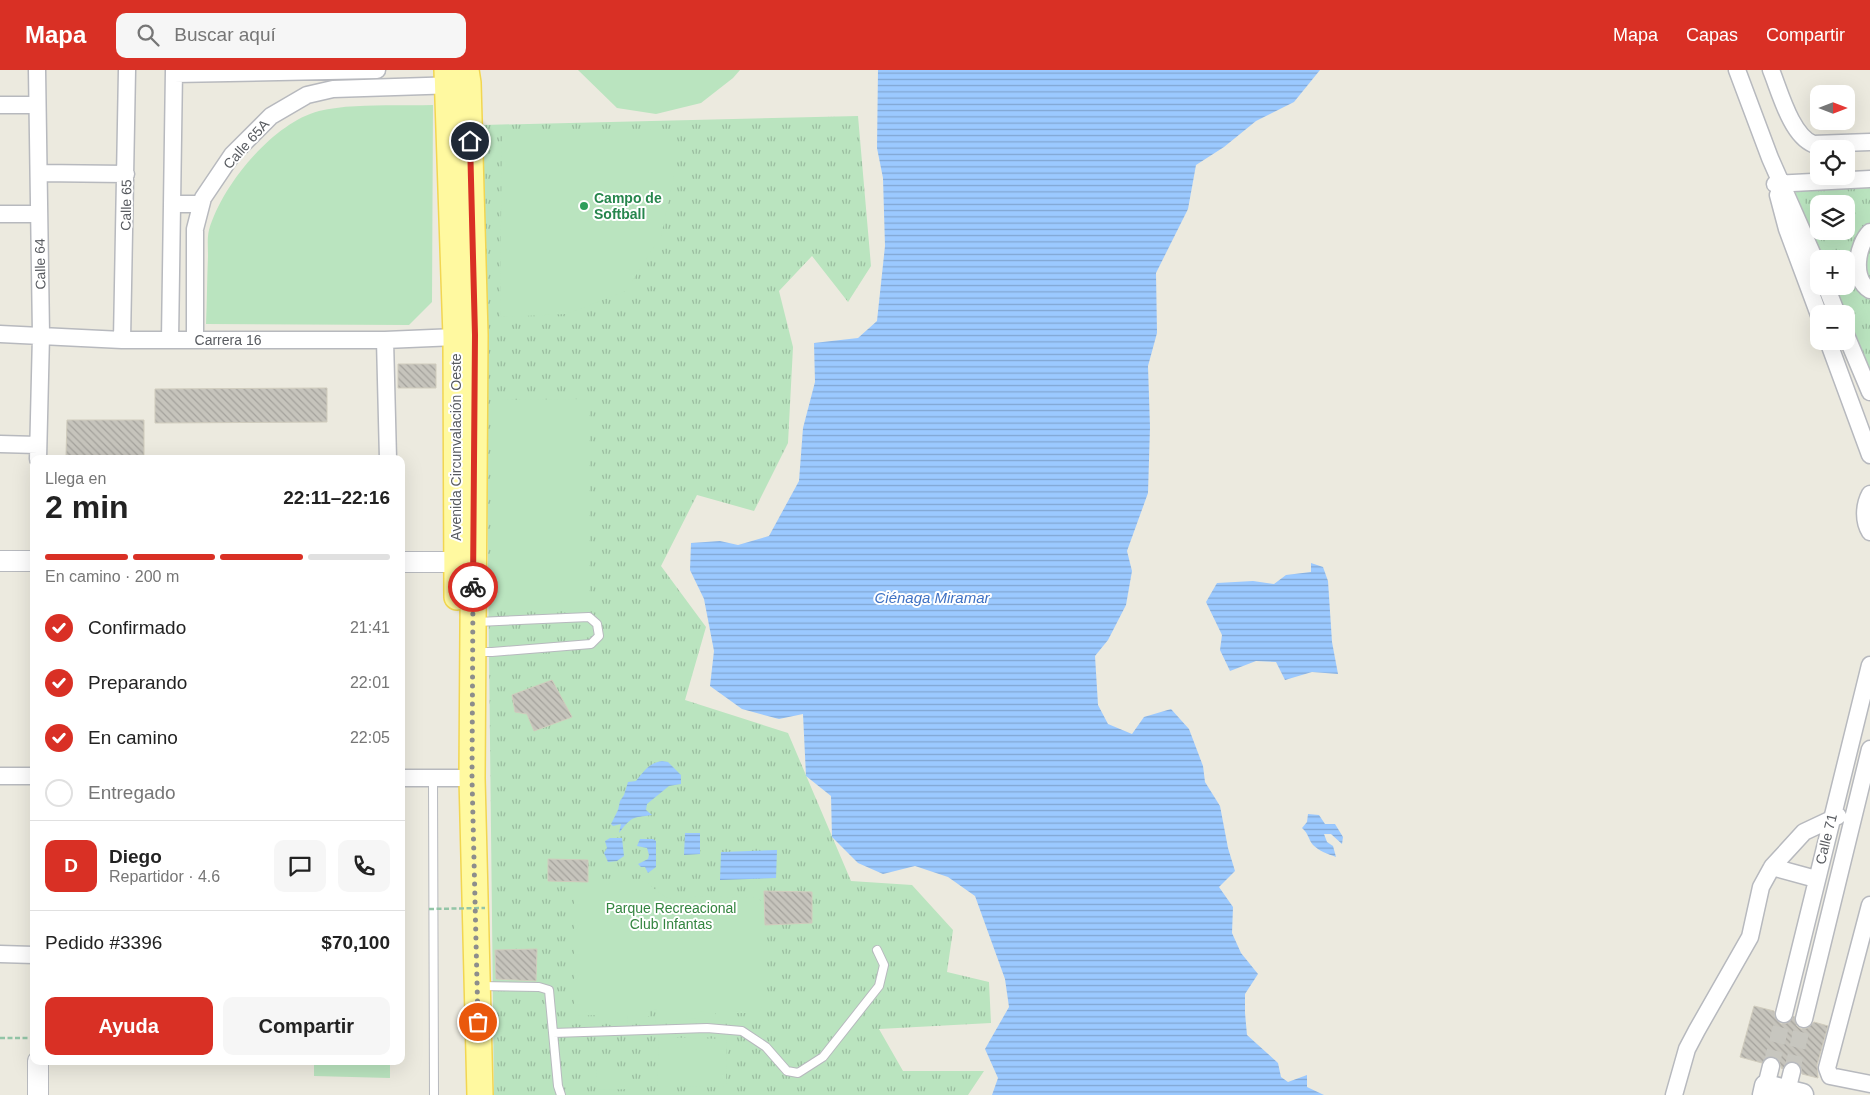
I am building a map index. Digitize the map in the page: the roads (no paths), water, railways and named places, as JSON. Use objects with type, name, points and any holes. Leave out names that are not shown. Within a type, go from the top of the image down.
[{"type":"main road","name":"Avenida Circunvalación Oeste","points":[[457,77],[456,337],[465,562],[466,778],[463,1095]]},
{"type":"main road","name":"Avenida Circunvalación Oeste","points":[[457,77],[475,335],[465,562],[473,622],[466,778],[478,986],[480,1095]]},
{"type":"street","name":"Calle 64","points":[[37,70],[36,105],[39,173],[41,335],[38,452]]},
{"type":"street","name":"Calle 65","points":[[122,340],[127,70]]},
{"type":"street","points":[[170,340],[174,72],[377,70]]},
{"type":"street","points":[[1737,70],[1770,158],[1778,184],[1787,228],[1815,305]]},
{"type":"street","points":[[1771,70],[1796,130],[1806,141],[1813,144],[1870,142]]},
{"type":"street","name":"Calle 65A","points":[[195,340],[195,229],[203,198],[232,155],[271,116],[307,95],[332,89],[457,77]]},
{"type":"street","points":[[0,105],[36,105]]},
{"type":"street","points":[[39,173],[126,174]]},
{"type":"street","points":[[1778,184],[1870,179]]},
{"type":"street","points":[[1778,184],[1810,250]]},
{"type":"street","points":[[172,204],[201,204]]},
{"type":"street","points":[[0,214],[39,214]]},
{"type":"street","points":[[1855,264],[1864,239],[1870,232]]},
{"type":"street","points":[[1855,275],[1870,290]]},
{"type":"street","name":"Carrera 16","points":[[0,334],[122,340],[386,340],[456,337]]},
{"type":"street","points":[[386,340],[388,455]]},
{"type":"street","points":[[1831,350],[1870,455]]},
{"type":"street","points":[[1853,350],[1869,386]]},
{"type":"street","points":[[0,444],[38,452]]},
{"type":"street","points":[[1870,494],[1865,512],[1867,528],[1870,532]]},
{"type":"street","points":[[0,561],[30,562]]},
{"type":"street","points":[[405,562],[465,562]]},
{"type":"street","name":"Calle 71","points":[[1784,1014],[1816,879],[1865,704],[1870,665]]},
{"type":"street","name":"Calle 71","points":[[1804,1019],[1870,749]]},
{"type":"street","points":[[0,776],[30,776]]},
{"type":"street","points":[[405,778],[466,778]]},
{"type":"street","points":[[1671,1093],[1687,1050],[1697,1030],[1750,937],[1761,887],[1772,867],[1804,832],[1832,818],[1856,810]]},
{"type":"street","points":[[1772,867],[1816,879]]},
{"type":"street","points":[[1870,904],[1827,1068],[1830,1076],[1870,1084]]},
{"type":"street","points":[[0,954],[30,955]]},
{"type":"street","points":[[38,1065],[38,1095]]},
{"type":"lane","points":[[473,622],[589,616],[598,624],[599,636],[591,644],[473,652]]},
{"type":"lane","points":[[433,778],[434,1095]]},
{"type":"lane","points":[[553,1033],[707,1028],[742,1031],[766,1047],[787,1071],[798,1073],[823,1057],[879,986],[884,965],[877,950]]},
{"type":"lane","points":[[478,986],[538,987],[549,990],[558,1086],[561,1095]]},
{"type":"water","name":"Ciénaga Miramar","points":[[878,70],[1320,70],[1294,102],[1256,121],[1224,147],[1196,165],[1188,209],[1156,273],[1157,333],[1148,366],[1150,427],[1148,493],[1127,551],[1132,571],[1126,605],[1108,640],[1095,656],[1098,705],[1108,724],[1132,734],[1144,717],[1171,709],[1189,729],[1203,766],[1205,782],[1220,806],[1228,848],[1235,871],[1219,887],[1233,907],[1232,933],[1241,953],[1258,974],[1245,994],[1247,1035],[1278,1063],[1281,1077],[1288,1082],[1307,1075],[1307,1087],[1324,1095],[992,1095],[998,1078],[985,1049],[1009,1007],[1005,979],[975,896],[948,877],[915,866],[883,874],[858,863],[832,837],[831,796],[806,776],[803,714],[779,719],[742,709],[710,686],[714,651],[704,599],[690,570],[691,543],[720,541],[738,545],[769,536],[799,481],[803,428],[815,382],[814,343],[858,338],[877,321],[885,246],[883,178],[877,148]]},
{"type":"water","points":[[1311,563],[1323,567],[1328,581],[1332,642],[1338,674],[1312,672],[1285,680],[1276,662],[1256,661],[1230,671],[1220,650],[1222,635],[1206,602],[1217,583],[1253,581],[1274,584],[1286,575],[1311,572]]},
{"type":"water","points":[[662,761],[668,762],[681,775],[681,784],[669,786],[647,804],[646,810],[652,815],[633,819],[619,833],[621,824],[613,826],[611,824],[628,782],[636,781],[650,766]]},
{"type":"water","points":[[1308,814],[1319,815],[1325,824],[1335,824],[1343,837],[1342,844],[1331,834],[1324,834],[1327,842],[1333,846],[1336,857],[1321,851],[1311,843],[1302,828],[1307,822]]},
{"type":"water","points":[[685,833],[700,833],[700,854],[684,855]]},
{"type":"water","points":[[610,838],[622,838],[624,856],[617,861],[608,862],[604,853],[607,848],[605,841]]},
{"type":"water","points":[[640,839],[653,839],[656,841],[656,867],[648,873],[645,867],[641,867],[638,864],[648,859],[649,855],[647,848],[637,846]]},
{"type":"water","points":[[777,850],[776,878],[720,880],[721,852]]},
{"type":"tunnel","points":[[1771,1066],[1784,1014]]},
{"type":"tunnel","points":[[1792,1071],[1804,1019]]},
{"type":"place","name":"Campo de Softball","points":[[584,206]]},
{"type":"park label","name":"Parque Recreacional Club Infantas","points":[[671,916]]}]
